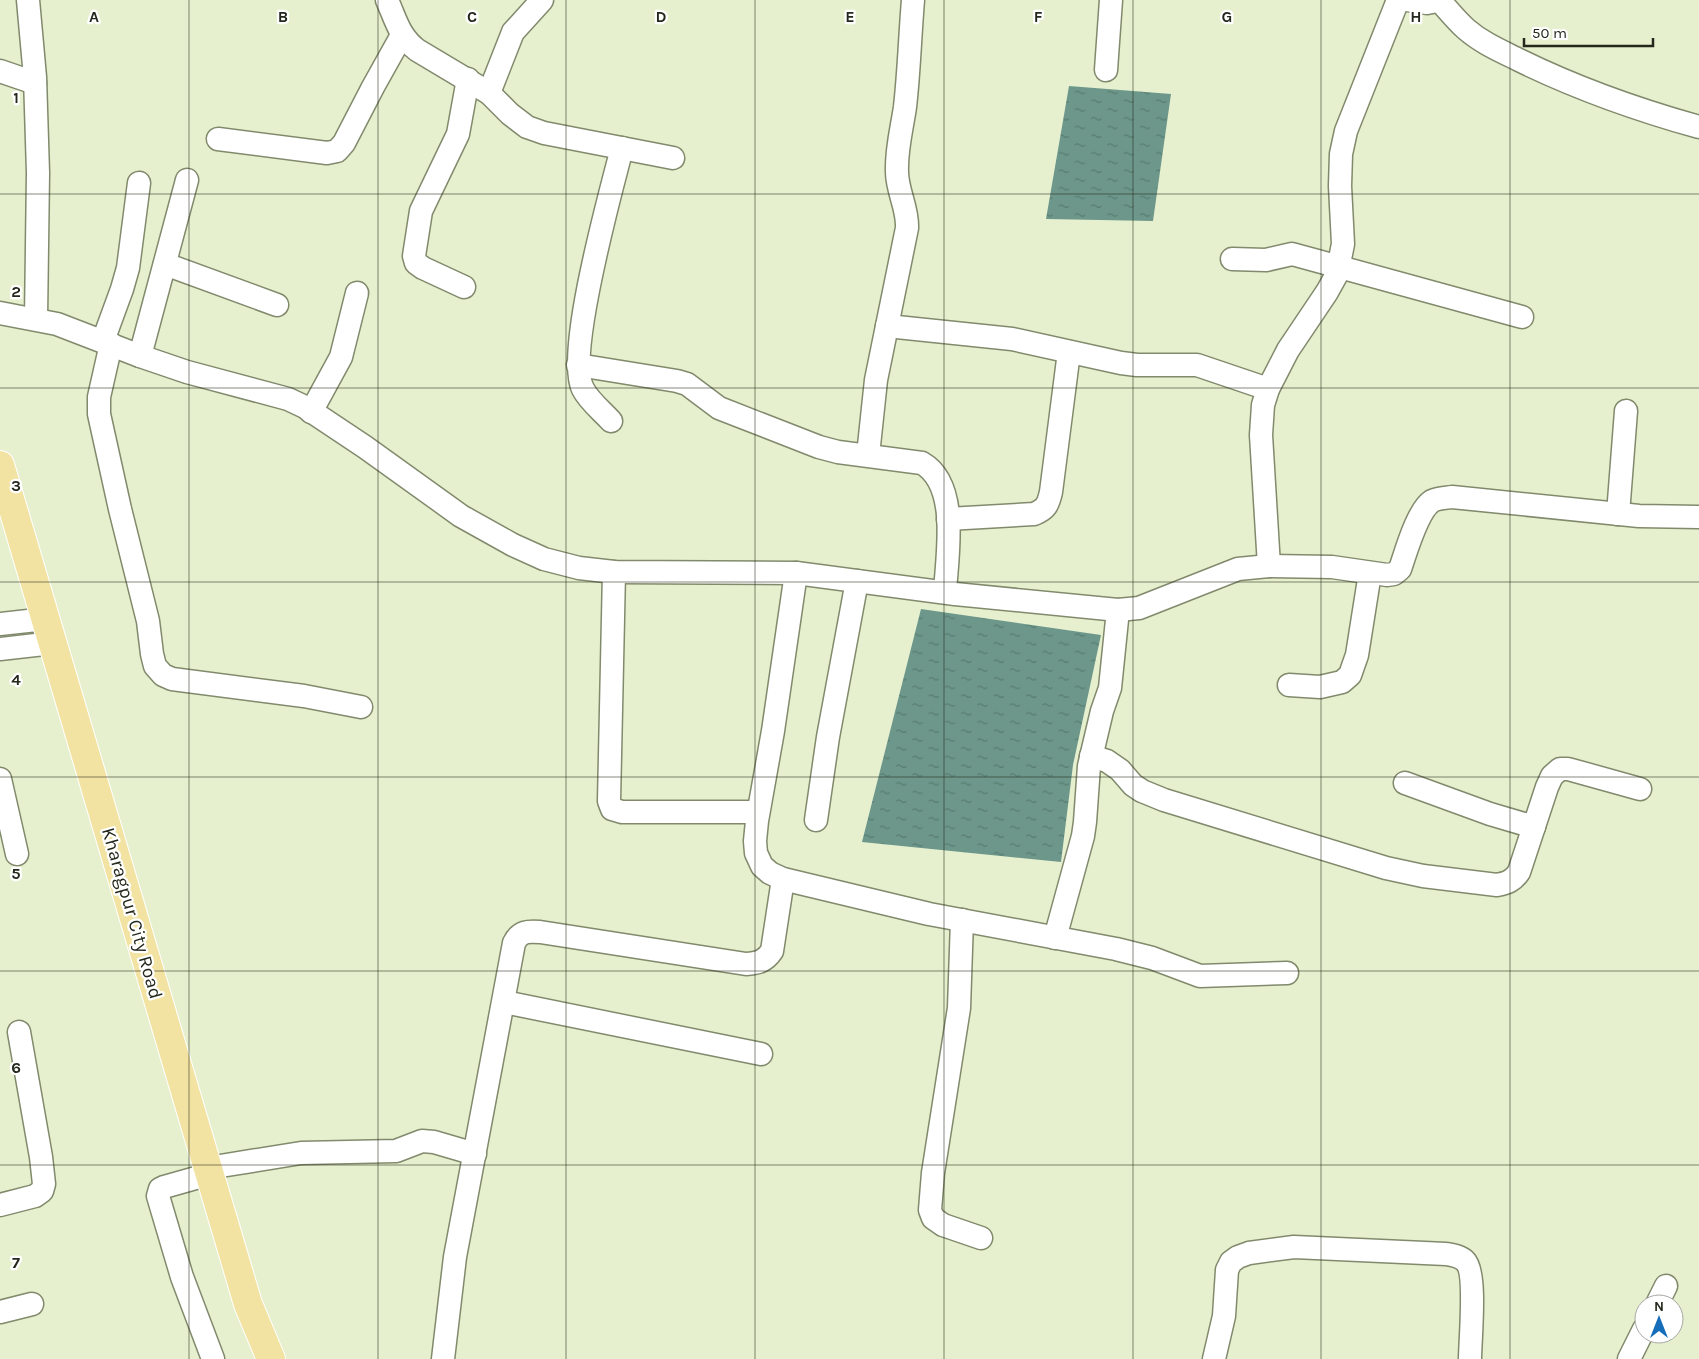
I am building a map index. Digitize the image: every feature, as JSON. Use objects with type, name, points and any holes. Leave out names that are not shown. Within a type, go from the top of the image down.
[{"type":"main road","name":"Kharagpur City Road","points":[[0,465],[248,1304],[271,1359]]},
{"type":"street","points":[[28,0],[35,83],[38,173],[36,319]]},
{"type":"street","points":[[387,0],[406,42],[468,79],[528,127],[544,133],[674,158]]},
{"type":"street","points":[[489,94],[513,32],[542,0]]},
{"type":"street","points":[[868,456],[876,380],[906,228],[907,216],[899,190],[897,173],[905,106],[913,0]]},
{"type":"street","points":[[1106,70],[1110,0]]},
{"type":"street","points":[[1269,566],[1261,435],[1262,411],[1268,389],[1288,350],[1327,292],[1338,267],[1343,244],[1340,186],[1346,131],[1398,0]]},
{"type":"street","points":[[1407,0],[1427,3],[1441,1],[1466,29],[1488,44],[1535,67],[1589,90],[1669,119],[1699,127]]},
{"type":"street","points":[[218,140],[327,153],[337,151],[347,139],[402,35]]},
{"type":"street","points":[[0,71],[35,83]]},
{"type":"street","points":[[464,287],[423,268],[416,263],[414,256],[421,211],[458,134],[468,79]]},
{"type":"street","points":[[611,421],[583,389],[579,377],[578,364],[582,327],[595,255],[622,148]]},
{"type":"street","points":[[140,356],[187,180]]},
{"type":"street","points":[[139,183],[128,268],[107,342],[99,396],[99,414],[148,621],[155,666],[163,675],[172,679],[304,696],[361,707]]},
{"type":"street","points":[[1232,259],[1266,260],[1292,254],[1522,317]]},
{"type":"street","points":[[165,264],[277,305]]},
{"type":"street","points":[[311,412],[341,356],[357,293]]},
{"type":"street","points":[[2,307],[57,324],[187,372],[288,399],[365,447],[461,516],[513,545],[544,559],[579,568],[614,572],[796,573],[945,592],[1118,610],[1139,608],[1238,569],[1269,566],[1332,567],[1370,573],[1394,574],[1400,569],[1419,520],[1431,502],[1438,499],[1452,497],[1639,516],[1699,517]]},
{"type":"street","points":[[887,326],[1012,339],[1069,352],[1137,364],[1197,365],[1268,389]]},
{"type":"street","points":[[948,519],[1034,514],[1044,510],[1048,504],[1051,492],[1069,352]]},
{"type":"street","points":[[578,364],[687,384],[719,408],[819,447],[838,452],[922,463],[937,476],[948,519],[945,592]]},
{"type":"street","points":[[1618,514],[1626,411]]},
{"type":"street","points":[[614,572],[609,801],[612,809],[622,812],[758,812]]},
{"type":"street","points":[[796,573],[773,731],[758,812],[755,842],[756,853],[762,866],[770,873],[783,879],[929,914],[1116,949],[1152,958],[1200,976],[1287,973]]},
{"type":"street","points":[[1288,685],[1320,687],[1342,682],[1350,675],[1357,655],[1370,573]]},
{"type":"street","points":[[816,820],[828,737],[857,581]]},
{"type":"street","points":[[1055,938],[1083,836],[1091,756],[1102,711],[1110,688],[1118,610]]},
{"type":"street","points":[[0,624],[50,631]]},
{"type":"street","points":[[0,649],[50,631]]},
{"type":"street","points":[[1091,756],[1106,761],[1120,770],[1133,785],[1142,791],[1164,800],[1386,868],[1423,876],[1496,885],[1515,879],[1519,872],[1552,776],[1560,769],[1568,769],[1640,789]]},
{"type":"street","points":[[0,779],[17,854]]},
{"type":"street","points":[[1405,782],[1490,814],[1534,828]]},
{"type":"street","points":[[443,1359],[455,1257],[514,943],[518,936],[527,931],[746,964],[758,964],[766,959],[772,951],[783,879]]},
{"type":"street","points":[[962,920],[959,1008],[933,1173],[930,1210],[933,1218],[944,1226],[981,1238]]},
{"type":"street","points":[[504,1002],[761,1054]]},
{"type":"street","points":[[0,1205],[35,1196],[42,1192],[44,1184],[42,1157],[19,1032]]},
{"type":"street","points":[[213,1359],[182,1277],[158,1196],[160,1190],[209,1171],[301,1153],[359,1153],[396,1150],[422,1141],[434,1142],[475,1154]]},
{"type":"street","points":[[1214,1359],[1224,1316],[1225,1278],[1231,1262],[1249,1253],[1294,1247],[1446,1254],[1466,1262],[1472,1278],[1470,1359]]},
{"type":"street","points":[[0,1312],[32,1304]]},
{"type":"street","points":[[1629,1359],[1636,1344]]},
{"type":"water","points":[[1069,86],[1171,94],[1153,221],[1046,219]]},
{"type":"water","points":[[921,609],[1101,635],[1073,765],[1061,862],[862,842]]}]
